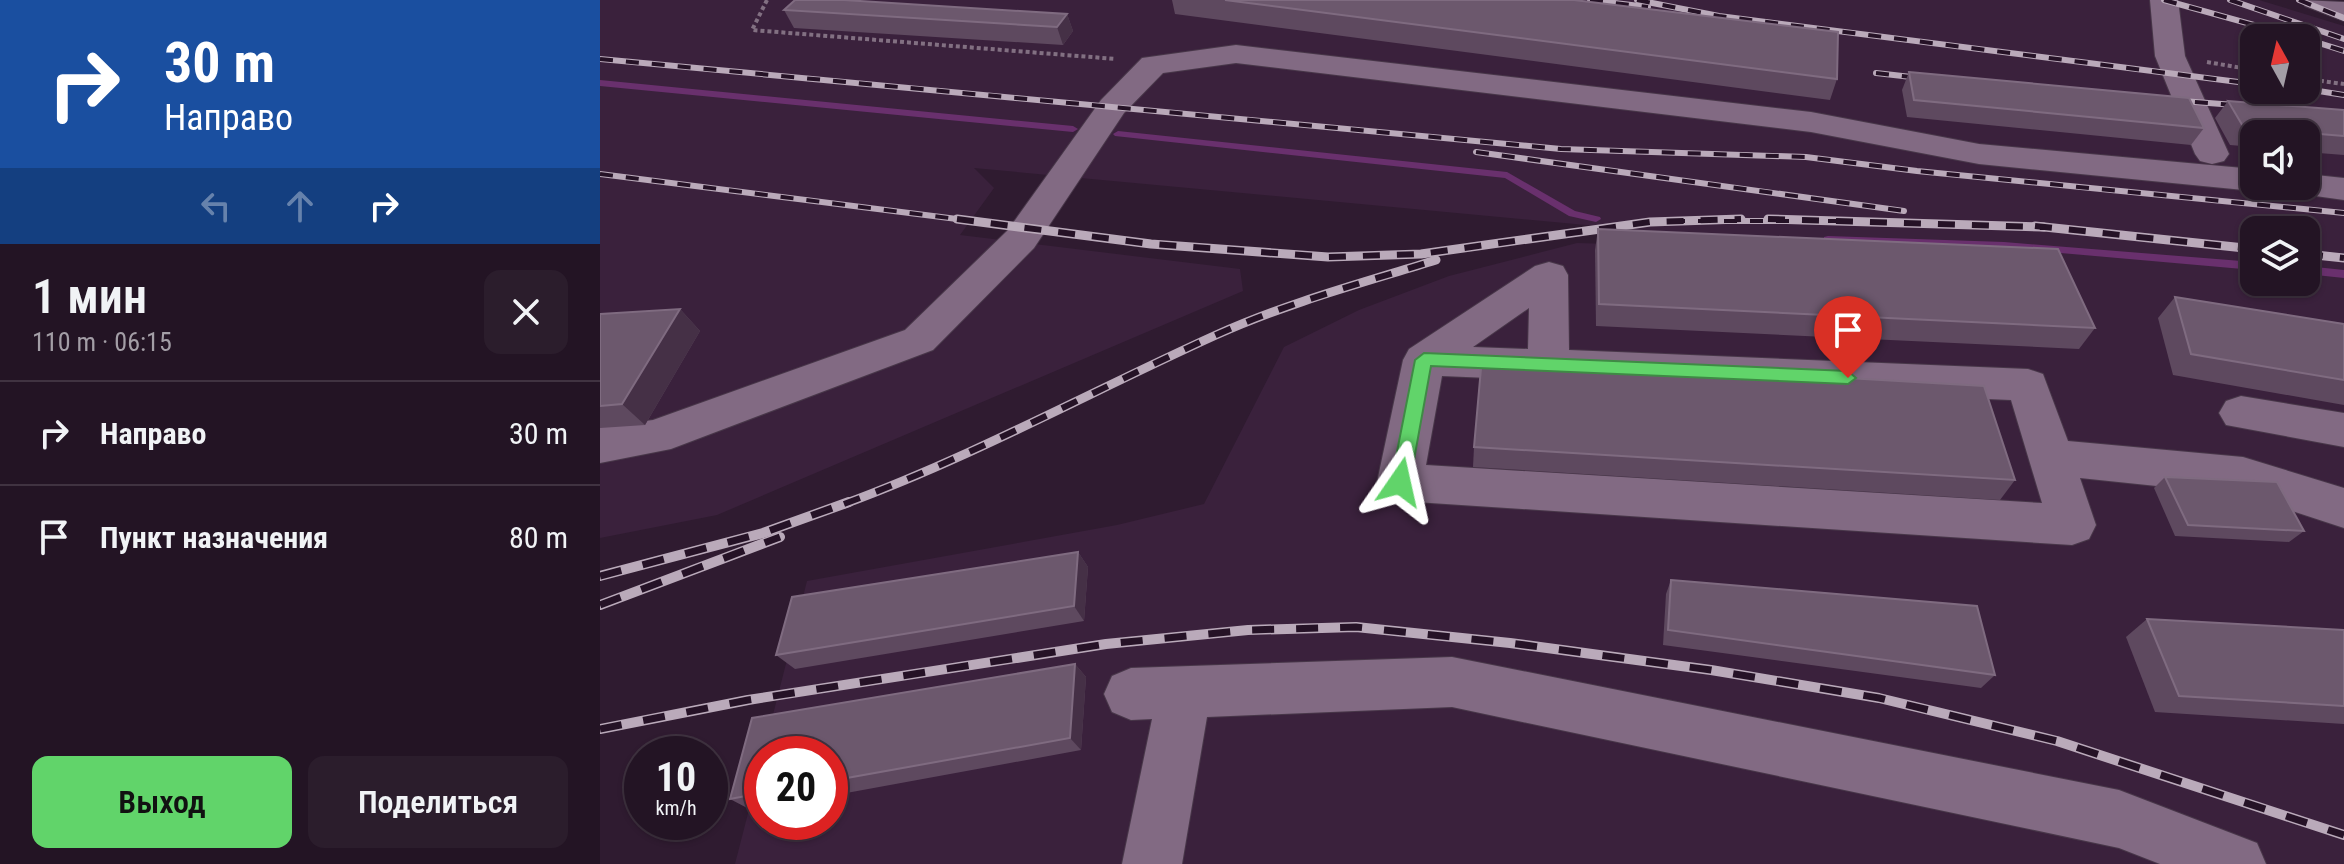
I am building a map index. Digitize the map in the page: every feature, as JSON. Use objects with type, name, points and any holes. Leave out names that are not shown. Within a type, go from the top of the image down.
[{"type":"lane","points":[[2164,0],[2170,56],[2212,154]]},
{"type":"lane","points":[[2315,0],[2344,12]]},
{"type":"lane","points":[[600,445],[655,437],[919,340],[1021,239],[1112,107],[1153,65],[1236,54],[1811,122],[1979,154],[2240,179]]},
{"type":"lane","points":[[2320,186],[2344,189]]},
{"type":"lane","points":[[1424,360],[2028,385],[2072,525],[1400,482],[1424,360],[1549,275],[1548,365]]},
{"type":"lane","points":[[2241,413],[2344,430]]},
{"type":"lane","points":[[2049,457],[2243,476],[2344,508]]},
{"type":"lane","points":[[1152,864],[1157,693],[1452,682],[2119,819],[2236,864]]},
{"type":"path","points":[[767,0],[752,30],[1092,55],[1153,65]]},
{"type":"path","points":[[2320,81],[2344,84]]},
{"type":"shaded area","points":[[600,0],[2259,0],[2344,26],[2344,864],[735,864],[744,829],[744,840],[848,840],[848,736],[768,736],[807,581],[1117,525],[1204,504],[1284,347],[1359,310],[1449,276],[1577,243],[1876,252],[974,168],[994,188],[960,235],[1240,269],[1243,291],[717,515],[600,538]]},
{"type":"building","points":[[795,0],[844,0],[1067,14],[1057,27],[784,10]]},
{"type":"building","points":[[1225,0],[1574,0],[1838,32],[1837,79]]},
{"type":"building","points":[[1909,72],[2189,98],[2204,128],[1914,100]]},
{"type":"building","points":[[2228,101],[2344,110],[2344,136],[2320,134],[2320,120],[2240,121]]},
{"type":"building","points":[[1598,229],[2058,249],[2095,328],[1599,304]]},
{"type":"building","points":[[2175,297],[2344,324],[2344,380],[2191,354]]},
{"type":"building","points":[[680,309],[622,404],[600,406],[600,314]]},
{"type":"building","points":[[1482,357],[1984,386],[2015,480],[1474,447]]},
{"type":"building","points":[[2165,477],[2277,482],[2304,531],[2188,525]]},
{"type":"building","points":[[1078,552],[1074,606],[776,655],[792,597]]},
{"type":"building","points":[[1671,580],[1977,606],[1995,675],[1668,630]]},
{"type":"building","points":[[2147,619],[2344,630],[2344,706],[2179,696]]},
{"type":"building","points":[[1075,664],[1070,738],[848,778],[848,736],[747,736],[752,718]]},
{"type":"building","points":[[744,747],[744,796],[730,799]]},
{"type":"waterway","points":[[600,83],[1073,129]]},
{"type":"waterway","points":[[1118,134],[1507,175],[1572,214],[1596,219]]},
{"type":"waterway","points":[[1828,239],[2004,245],[2240,265]]},
{"type":"waterway","points":[[2320,271],[2344,274]]},
{"type":"railway","points":[[1590,0],[1648,7]]},
{"type":"railway","points":[[1637,0],[1719,16],[2240,82]]},
{"type":"railway","points":[[2164,0],[2251,24]]},
{"type":"railway","points":[[2230,0],[2344,39]]},
{"type":"railway","points":[[2299,0],[2344,18]]},
{"type":"railway","points":[[2320,43],[2344,51]]},
{"type":"railway","points":[[600,59],[1561,149],[1806,157],[1917,171],[2344,213]]},
{"type":"railway","points":[[1876,73],[1929,79]]},
{"type":"railway","points":[[2320,91],[2344,95]]},
{"type":"railway","points":[[2169,100],[2248,106]]},
{"type":"railway","points":[[1476,152],[1904,211]]},
{"type":"railway","points":[[600,174],[973,221]]},
{"type":"railway","points":[[957,219],[1151,244],[1328,257],[1421,254],[1650,222],[1680,221]]},
{"type":"railway","points":[[1680,221],[1741,219]]},
{"type":"railway","points":[[1768,219],[1837,221]]},
{"type":"railway","points":[[1672,221],[1680,221]]},
{"type":"railway","points":[[1680,221],[1837,221]]},
{"type":"railway","points":[[1837,221],[2044,227]]},
{"type":"railway","points":[[2035,226],[2240,248]]},
{"type":"railway","points":[[2320,255],[2344,258]]},
{"type":"railway","points":[[844,504],[985,445],[1243,324],[1325,294],[1436,260]]},
{"type":"railway","points":[[600,576],[763,533],[849,502]]},
{"type":"railway","points":[[600,605],[780,537]]},
{"type":"railway","points":[[600,729],[748,700],[1106,644],[1248,630],[1356,627],[1510,643],[1711,670],[1879,698],[2057,741],[2344,835]]},
{"type":"route","points":[[1400,482],[1424,360],[1848,378]]}]
